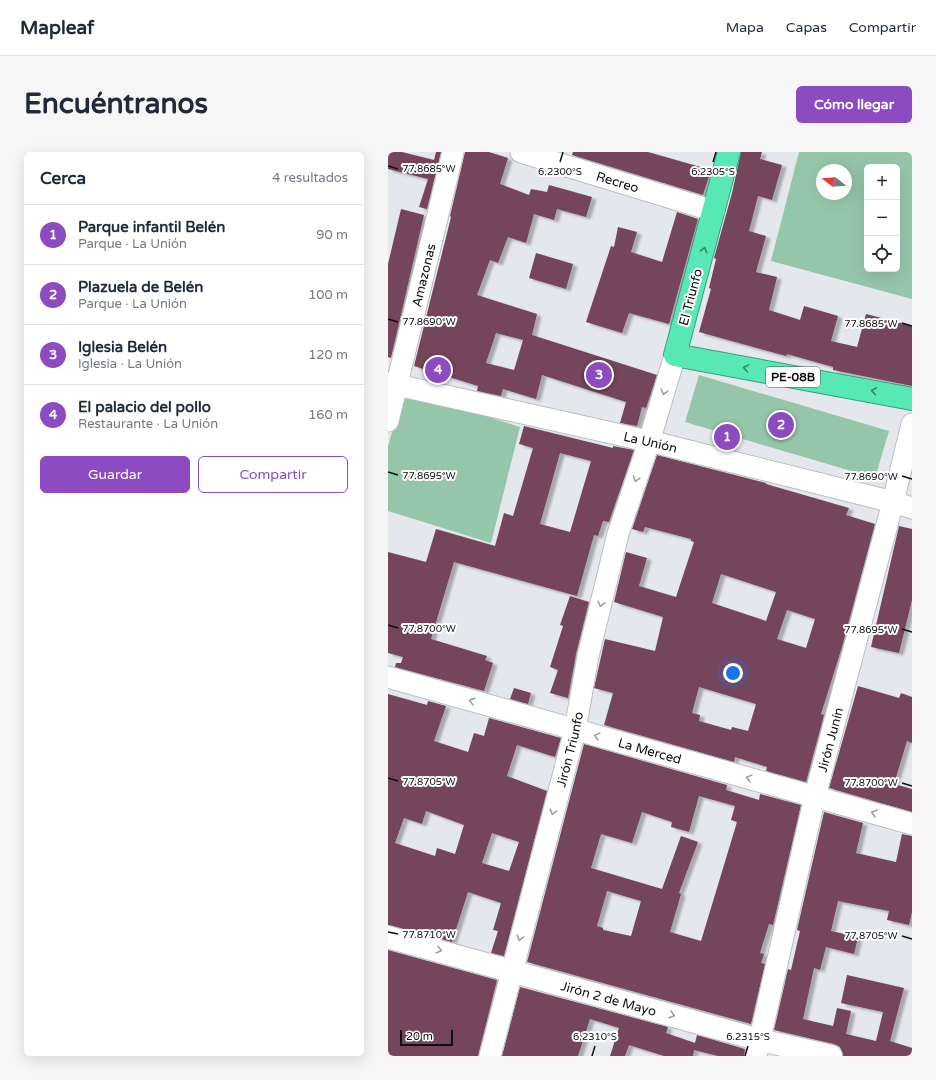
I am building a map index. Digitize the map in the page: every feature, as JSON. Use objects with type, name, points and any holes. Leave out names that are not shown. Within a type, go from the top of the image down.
[{"type":"highway","name":"El Triunfo","points":[[675,355],[729,152]]},
{"type":"highway","name":"PE-08B","points":[[675,355],[912,398]]},
{"type":"main road","name":"Jirón 2 de Mayo","points":[[388,937],[511,970],[758,1048],[831,1056]]},
{"type":"street","name":"Amazonas","points":[[388,421],[392,384],[453,152]]},
{"type":"street","name":"Recreo","points":[[521,152],[714,211]]},
{"type":"street","name":"El Triunfo","points":[[649,442],[675,355]]},
{"type":"street","name":"La Unión","points":[[392,384],[649,442],[903,505]]},
{"type":"street","name":"Jirón Junín","points":[[758,1048],[815,796],[903,505],[912,424]]},
{"type":"street","name":"Jirón Triunfo","points":[[490,1056],[511,970],[576,730],[588,656],[618,534],[649,442]]},
{"type":"street","name":"La Merced","points":[[388,677],[912,824]]},
{"type":"green space","points":[[799,152],[912,152],[912,299],[771,261]]},
{"type":"green space","points":[[699,375],[889,431],[875,478],[685,422]]},
{"type":"green space","points":[[404,390],[520,427],[491,543],[388,511],[388,446]]},
{"type":"building","points":[[388,152],[402,152],[434,160],[436,152],[441,152],[427,209],[419,207],[428,179],[388,169]]},
{"type":"building","points":[[465,152],[489,152],[508,158],[500,184],[529,195],[531,189],[547,192],[549,185],[592,197],[586,217],[557,209],[554,220],[534,214],[526,243],[508,237],[498,263],[490,260],[477,295],[537,314],[532,335],[657,375],[646,408],[642,407],[637,426],[620,423],[626,402],[542,375],[536,399],[503,389],[501,396],[477,391],[478,386],[414,366],[451,217]],"holes":[[[496,333],[523,340],[514,370],[486,363]]]},
{"type":"building","points":[[573,152],[648,152],[711,170],[703,195],[572,155]]},
{"type":"building","points":[[741,152],[762,152],[760,159],[782,165],[772,200],[758,196],[749,231],[766,236],[756,272],[777,277],[769,310],[800,320],[804,306],[838,316],[831,341],[857,347],[866,314],[912,326],[912,386],[833,370],[833,367],[787,354],[786,356],[699,332],[711,289],[709,288],[716,259],[714,258],[732,193]]},
{"type":"building","points":[[401,209],[424,215],[391,358],[388,357],[388,264]]},
{"type":"building","points":[[677,212],[698,219],[669,324],[629,313],[622,333],[586,322],[611,246],[614,247],[618,227],[637,232],[631,252],[662,262]]},
{"type":"building","points":[[536,253],[573,264],[566,289],[529,278]]},
{"type":"building","points":[[524,426],[613,448],[613,446],[634,450],[609,522],[603,521],[598,536],[594,535],[577,596],[454,562],[431,639],[487,656],[485,660],[493,663],[484,691],[395,667],[396,663],[401,663],[403,657],[388,653],[388,552],[426,562],[436,529],[495,546],[504,513],[513,516],[533,448],[519,444]],"holes":[[[560,453],[591,461],[570,532],[540,524]]]},
{"type":"building","points":[[657,455],[766,483],[849,508],[846,515],[875,524],[842,647],[821,714],[824,715],[806,782],[766,771],[767,767],[735,757],[734,762],[604,725],[613,693],[594,688],[605,639],[655,651],[663,617],[614,602],[626,552],[647,558],[639,586],[676,597],[694,542],[691,541],[691,539],[645,527],[643,532],[632,529]],"holes":[[[721,574],[776,592],[766,621],[712,603]],[[787,610],[815,619],[806,648],[777,639]],[[699,687],[756,704],[748,731],[732,727],[731,730],[699,721],[700,715],[692,713]]]},
{"type":"building","points":[[899,526],[912,529],[912,600],[899,653],[871,647]]},
{"type":"building","points":[[570,596],[589,602],[576,654],[568,698],[550,693],[558,670],[550,667],[563,626],[560,625]]},
{"type":"building","points":[[858,686],[899,698],[901,693],[912,697],[912,743],[907,741],[894,784],[912,789],[912,812],[829,788]]},
{"type":"building","points":[[514,688],[531,693],[528,704],[510,699]]},
{"type":"building","points":[[388,694],[427,705],[428,701],[446,706],[434,741],[468,752],[474,733],[484,736],[489,718],[561,738],[555,757],[517,745],[507,776],[547,791],[504,956],[491,953],[498,931],[493,930],[501,903],[468,892],[452,942],[388,925]],"holes":[[[426,811],[464,825],[455,854],[437,848],[435,856],[395,843],[404,818],[422,824]],[[492,833],[519,842],[509,871],[482,863]]]},
{"type":"building","points":[[584,744],[727,785],[726,790],[759,800],[760,794],[801,805],[773,925],[769,924],[760,953],[764,954],[761,963],[765,964],[751,1024],[527,962]],"holes":[[[699,796],[735,806],[731,820],[737,822],[701,941],[670,932],[681,894],[679,893],[698,842],[681,836],[662,889],[591,868],[601,834],[632,843],[642,812],[672,822],[671,827],[689,832]],[[607,891],[641,901],[631,936],[603,930],[603,928],[597,926]]]},
{"type":"building","points":[[824,812],[863,823],[856,853],[896,862],[902,834],[912,836],[912,912],[909,925],[887,920],[889,911],[838,901],[831,931],[858,937],[854,954],[826,947],[820,970],[814,968],[803,1019],[833,1026],[837,1008],[851,1011],[846,1034],[876,1041],[883,1012],[841,1003],[847,975],[904,988],[890,1041],[912,1048],[912,1056],[843,1056],[840,1047],[834,1044],[774,1030],[788,969],[791,970],[800,931],[797,930]]},
{"type":"building","points":[[388,950],[497,980],[478,1056],[388,1056]]},
{"type":"building","points":[[520,987],[668,1027],[666,1033],[695,1043],[697,1035],[745,1049],[744,1056],[718,1056],[694,1050],[693,1056],[664,1056],[629,1045],[625,1056],[610,1056],[619,1028],[590,1019],[578,1056],[502,1056]]},
{"type":"place","name":"El palacio del pollo","points":[[438,370]]},
{"type":"place","name":"Iglesia Belén","points":[[599,375]]},
{"type":"place","name":"Plazuela de Belén","points":[[781,425]]},
{"type":"place","name":"Parque infantil Belén","points":[[727,437]]}]
